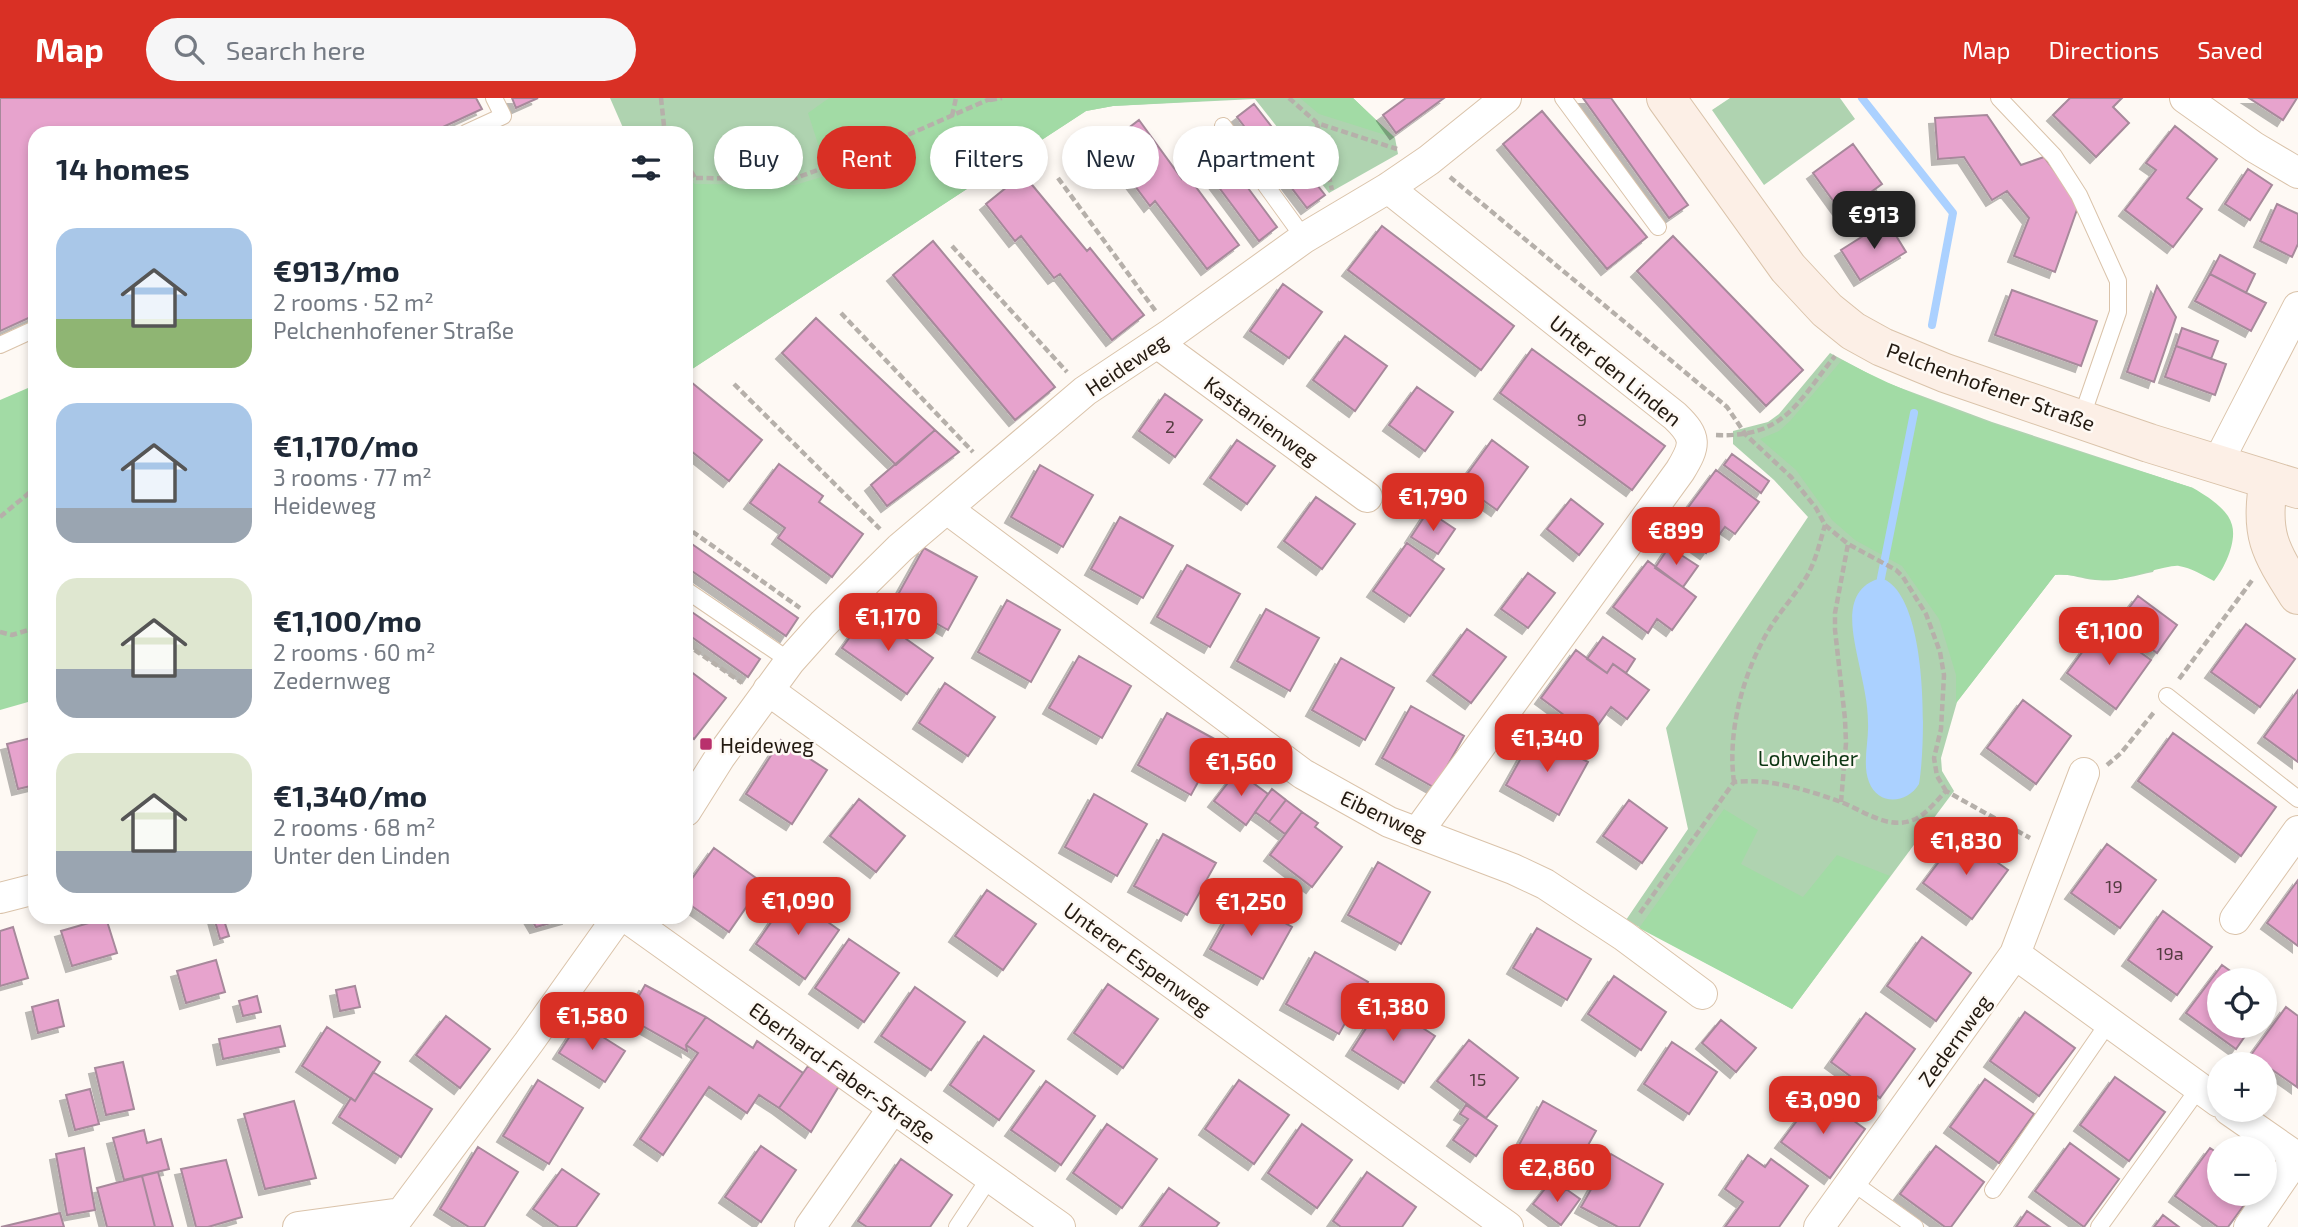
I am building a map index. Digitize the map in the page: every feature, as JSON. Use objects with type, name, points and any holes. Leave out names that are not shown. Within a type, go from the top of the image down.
[{"type":"main road","name":"Pelchenhofener Straße","points":[[1666,98],[1788,268],[1827,310],[1853,331],[1912,361],[2081,420],[2283,485]]},
{"type":"main road","points":[[2283,485],[2264,520],[2273,552],[2298,595]]},
{"type":"street","points":[[2185,98],[2254,147],[2298,173]]},
{"type":"street","name":"Heideweg","points":[[693,801],[790,661],[823,624],[900,548],[1085,391],[1304,238],[1429,160],[1501,99]]},
{"type":"street","name":"Unter den Linden","points":[[1388,188],[1675,416],[1691,434],[1692,450],[1680,471],[1417,832]]},
{"type":"street","points":[[2217,464],[2296,314]]},
{"type":"street","name":"Kastanienweg","points":[[1164,338],[1367,497]]},
{"type":"street","name":"Eibenweg","points":[[947,509],[1303,774],[1354,804],[1545,884],[1624,936],[1702,994]]},
{"type":"street","name":"Unterer Espenweg","points":[[765,694],[1508,1227]]},
{"type":"street","name":"Zedernweg","points":[[1819,1227],[2015,954],[2084,773]]},
{"type":"street","points":[[2235,919],[2294,844]]},
{"type":"street","points":[[0,898],[28,891]]},
{"type":"street","points":[[315,1226],[396,1220],[613,924]]},
{"type":"street","name":"Eberhard-Faber-Straße","points":[[636,924],[1060,1227]]},
{"type":"street","points":[[2015,954],[2207,1094]]},
{"type":"street","points":[[810,1227],[893,1108]]},
{"type":"street","points":[[2246,1122],[2297,1157],[2249,1227]]},
{"type":"lane","points":[[481,126],[503,116],[494,98]]},
{"type":"lane","points":[[1563,98],[1658,226]]},
{"type":"lane","points":[[1999,98],[2054,156],[2079,195],[2118,281],[2118,312],[2081,420]]},
{"type":"lane","points":[[1269,189],[1304,238]]},
{"type":"lane","points":[[0,345],[28,332]]},
{"type":"lane","points":[[693,595],[790,661]]},
{"type":"lane","points":[[2167,695],[2298,799]]},
{"type":"lane","points":[[1993,1190],[2109,1022]]},
{"type":"lane","points":[[2099,1227],[2207,1097]]},
{"type":"lane","points":[[957,1227],[990,1177]]},
{"type":"lane","points":[[1852,1182],[1915,1227]]},
{"type":"path","points":[[662,98],[664,126]]},
{"type":"path","points":[[952,116],[956,98]]},
{"type":"path","points":[[693,174],[695,178],[793,178],[878,148],[989,100],[1002,98]]},
{"type":"path","points":[[1289,98],[1317,123],[1429,160],[1727,407],[1746,435],[1791,477],[1816,508],[1825,525],[1848,544],[1896,570],[1926,614],[1940,652],[1945,686],[1934,766],[1945,791],[2055,852]]},
{"type":"path","points":[[1317,123],[1338,217]]},
{"type":"path","points":[[1058,178],[1164,338]]},
{"type":"path","points":[[952,246],[1085,391]]},
{"type":"path","points":[[841,313],[991,471]]},
{"type":"path","points":[[1691,434],[1746,435],[1763,431],[1783,418],[1853,331]]},
{"type":"path","points":[[734,384],[900,548]]},
{"type":"path","points":[[0,517],[28,494]]},
{"type":"path","points":[[1624,936],[1734,782],[1734,728],[1753,662],[1769,630],[1808,573],[1825,525]]},
{"type":"path","points":[[693,532],[823,624]]},
{"type":"path","points":[[1841,802],[1846,743],[1835,613],[1848,544]]},
{"type":"path","points":[[2084,773],[2106,765],[2121,752],[2167,695],[2273,552]]},
{"type":"path","points":[[0,632],[12,635],[28,630]]},
{"type":"path","points":[[693,648],[765,694]]},
{"type":"path","points":[[1734,782],[1766,782],[1841,802],[1882,820],[1901,823],[1917,818],[1945,791]]},
{"type":"green space","points":[[610,98],[1353,98],[1395,138],[1398,154],[1339,187],[1339,126],[1276,126],[1255,99],[1113,106],[1086,111],[1048,136],[1048,126],[930,126],[930,189],[967,189],[693,368],[693,126],[622,126]]},
{"type":"green space","points":[[829,98],[1256,98],[1113,106],[1086,111],[1048,136],[1048,126],[930,126],[930,189],[967,189],[693,368],[693,182],[714,184],[714,189],[803,189],[803,183],[817,178],[817,189],[916,189],[916,126],[817,126],[817,141],[808,113]]},
{"type":"green space","points":[[1300,98],[1353,98],[1395,138],[1319,114]]},
{"type":"green space","points":[[1730,98],[1840,98],[1855,119],[1764,185],[1712,110]]},
{"type":"green space","name":"Lohweiher","points":[[1830,353],[1882,381],[1992,422],[2193,488],[2153,572],[2102,580],[2055,575],[1957,702],[1941,758],[1942,771],[1954,791],[1792,1009],[1626,920],[1688,829],[1666,728],[1808,517],[1774,480],[1733,444],[1733,431],[1768,422],[1779,414]]},
{"type":"green space","points":[[1842,360],[1970,416],[2193,488],[2222,508],[2230,519],[2233,539],[2222,570],[2214,581],[2179,566],[2115,580],[2055,575],[1956,703],[1956,675],[1939,619],[1902,566],[1855,540],[1832,520],[1796,470],[1760,439],[1779,431],[1790,421]]},
{"type":"green space","points":[[28,388],[28,702],[0,710],[0,400]]},
{"type":"green space","points":[[1724,809],[1758,830],[1741,864],[1803,897],[1837,855],[1890,876],[1792,1009],[1639,928]]},
{"type":"water","name":"Lohweiher","points":[[1881,578],[1897,590],[1908,611],[1916,639],[1923,705],[1919,784],[1914,791],[1893,800],[1873,790],[1867,775],[1867,708],[1852,614],[1859,592]]},
{"type":"building","points":[[0,98],[476,98],[482,109],[445,126],[28,126],[28,318],[0,331]]},
{"type":"building","points":[[512,98],[538,98],[516,108]]},
{"type":"building","points":[[1406,98],[1444,98],[1396,133],[1383,115]]},
{"type":"building","points":[[1583,98],[1611,98],[1688,205],[1669,218]]},
{"type":"building","points":[[2070,98],[2122,98],[2113,107],[2129,123],[2096,157],[2053,115]]},
{"type":"building","points":[[2249,98],[2297,98],[2283,120]]},
{"type":"building","points":[[1254,104],[1271,126],[1244,126],[1237,117]]},
{"type":"building","points":[[1542,111],[1647,237],[1607,269],[1503,144]]},
{"type":"building","points":[[1987,115],[2021,165],[2044,157],[2079,204],[2055,272],[2014,256],[2029,218],[2007,191],[1992,200],[1964,157],[1938,159],[1935,118]]},
{"type":"building","points":[[1139,120],[1143,126],[1131,126]]},
{"type":"building","points":[[2175,126],[2217,159],[2187,198],[2202,209],[2173,247],[2125,210],[2156,170],[2146,163]]},
{"type":"building","points":[[1853,144],[1882,184],[1842,213],[1813,173]]},
{"type":"building","points":[[1159,147],[1173,167],[1173,189],[1197,189],[1239,245],[1207,269],[1155,201],[1150,206],[1137,189],[1159,189]]},
{"type":"building","points":[[2248,169],[2272,185],[2250,220],[2225,204]]},
{"type":"building","points":[[1004,189],[1035,189],[1087,251],[1090,248],[1144,315],[1112,340],[1060,274],[1054,278],[1021,236],[1015,241],[986,204]]},
{"type":"building","points":[[1220,189],[1249,189],[1277,227],[1259,241]]},
{"type":"building","points":[[1292,189],[1320,189],[1325,195],[1307,208]]},
{"type":"building","points":[[2277,204],[2298,214],[2298,244],[2292,257],[2260,241]]},
{"type":"building","points":[[1887,221],[1906,252],[1860,280],[1841,250]]},
{"type":"building","points":[[1382,226],[1514,326],[1481,370],[1348,270]]},
{"type":"building","points":[[1673,236],[1803,370],[1766,406],[1637,271]]},
{"type":"building","points":[[933,241],[1055,387],[1015,420],[893,275]]},
{"type":"building","points":[[2220,255],[2255,274],[2246,293],[2210,274]]},
{"type":"building","points":[[2210,274],[2266,303],[2251,331],[2195,301]]},
{"type":"building","points":[[1283,284],[1322,312],[1289,358],[1250,331]]},
{"type":"building","points":[[2157,286],[2176,317],[2154,382],[2127,372]]},
{"type":"building","points":[[2012,290],[2097,321],[2081,366],[1995,335]]},
{"type":"building","points":[[816,318],[935,430],[896,465],[782,353]]},
{"type":"building","points":[[2182,328],[2218,341],[2211,359],[2176,346]]},
{"type":"building","points":[[1345,336],[1387,366],[1355,411],[1313,380]]},
{"type":"building","points":[[2176,346],[2226,364],[2215,395],[2165,377]]},
{"type":"building","points":[[1532,349],[1665,446],[1632,490],[1500,393]]},
{"type":"building","points":[[693,384],[762,440],[729,481],[693,453]]},
{"type":"building","points":[[1417,387],[1453,412],[1425,451],[1389,425]]},
{"type":"building","points":[[1165,394],[1202,420],[1175,457],[1139,431]]},
{"type":"building","points":[[935,430],[959,452],[887,506],[871,485]]},
{"type":"building","points":[[1237,440],[1275,466],[1247,504],[1210,478]]},
{"type":"building","points":[[1492,440],[1528,467],[1497,510],[1460,484]]},
{"type":"building","points":[[1732,454],[1769,481],[1761,493],[1724,465]]},
{"type":"building","points":[[779,464],[823,496],[819,502],[863,534],[832,577],[778,538],[785,528],[750,503]]},
{"type":"building","points":[[1040,465],[1093,495],[1063,547],[1011,517]]},
{"type":"building","points":[[1716,470],[1759,502],[1735,534],[1725,527],[1706,553],[1672,529]]},
{"type":"building","points":[[1316,497],[1355,524],[1322,569],[1284,541]]},
{"type":"building","points":[[1571,499],[1603,524],[1579,555],[1547,529]]},
{"type":"building","points":[[1428,511],[1455,529],[1438,554],[1411,537]]},
{"type":"building","points":[[1120,517],[1173,546],[1143,598],[1091,569]]},
{"type":"building","points":[[1407,543],[1444,569],[1410,616],[1373,591]]},
{"type":"building","points":[[693,545],[798,618],[786,636],[693,572]]},
{"type":"building","points":[[1669,547],[1698,566],[1683,587],[1655,568]]},
{"type":"building","points":[[924,548],[977,577],[948,630],[895,600]]},
{"type":"building","points":[[1648,561],[1696,597],[1672,630],[1657,619],[1648,633],[1613,607]]},
{"type":"building","points":[[1187,565],[1240,594],[1210,647],[1157,617]]},
{"type":"building","points":[[1528,573],[1555,593],[1528,628],[1501,609]]},
{"type":"building","points":[[2138,596],[2177,625],[2157,653],[2117,624]]},
{"type":"building","points":[[1007,600],[1060,630],[1031,682],[978,652]]},
{"type":"building","points":[[1266,609],[1319,638],[1290,691],[1237,661]]},
{"type":"building","points":[[868,612],[933,658],[907,694],[842,648]]},
{"type":"building","points":[[693,613],[760,659],[748,677],[693,638]]},
{"type":"building","points":[[2246,624],[2295,659],[2260,707],[2211,672]]},
{"type":"building","points":[[2102,625],[2151,660],[2116,709],[2067,673]]},
{"type":"building","points":[[1467,629],[1506,657],[1471,703],[1433,675]]},
{"type":"building","points":[[1603,637],[1635,659],[1626,673],[1613,664],[1607,673],[1587,659]]},
{"type":"building","points":[[1576,650],[1607,673],[1613,664],[1649,690],[1627,719],[1611,707],[1591,735],[1541,698]]},
{"type":"building","points":[[1079,656],[1131,686],[1102,738],[1049,708]]},
{"type":"building","points":[[1341,658],[1394,688],[1365,740],[1312,710]]},
{"type":"building","points":[[693,673],[726,698],[693,738]]},
{"type":"building","points":[[945,683],[995,717],[968,756],[919,723]]},
{"type":"building","points":[[2298,690],[2298,762],[2264,737]]},
{"type":"building","points":[[2023,700],[2071,736],[2036,784],[1987,748]]},
{"type":"building","points":[[1411,706],[1464,736],[1435,788],[1382,758]]},
{"type":"building","points":[[1167,713],[1220,742],[1191,795],[1138,765]]},
{"type":"building","points":[[1535,733],[1588,762],[1559,815],[1506,785]]},
{"type":"building","points":[[2173,733],[2276,807],[2241,856],[2138,781]]},
{"type":"building","points":[[28,739],[28,787],[18,789],[7,744]]},
{"type":"building","points":[[781,740],[827,770],[792,824],[746,794]]},
{"type":"building","points":[[1237,771],[1268,794],[1246,825],[1214,801]]},
{"type":"building","points":[[1272,789],[1286,800],[1269,822],[1255,812]]},
{"type":"building","points":[[1094,794],[1147,824],[1117,876],[1065,847]]},
{"type":"building","points":[[859,799],[905,836],[876,872],[830,836]]},
{"type":"building","points":[[1286,800],[1302,812],[1285,834],[1269,822]]},
{"type":"building","points":[[1629,800],[1667,828],[1642,863],[1603,836]]},
{"type":"building","points":[[1302,812],[1318,823],[1315,827],[1342,847],[1312,887],[1270,855]]},
{"type":"building","points":[[1163,834],[1216,863],[1187,915],[1134,886]]},
{"type":"building","points":[[1959,835],[2008,870],[1972,919],[1923,883]]},
{"type":"building","points":[[2107,844],[2156,880],[2120,928],[2071,893]]},
{"type":"building","points":[[714,848],[763,883],[729,932],[693,907],[693,877]]},
{"type":"building","points":[[1378,862],[1430,892],[1401,944],[1348,915]]},
{"type":"building","points":[[2298,880],[2298,946],[2267,923]]},
{"type":"building","points":[[987,890],[1036,924],[1003,970],[955,936]]},
{"type":"building","points":[[790,895],[839,930],[805,979],[756,944]]},
{"type":"building","points":[[1239,897],[1292,927],[1263,979],[1210,949]]},
{"type":"building","points":[[2163,911],[2212,947],[2177,995],[2128,960]]},
{"type":"building","points":[[85,924],[108,924],[117,953],[72,966],[61,931]]},
{"type":"building","points":[[216,924],[225,924],[229,936],[220,939]]},
{"type":"building","points":[[13,927],[28,978],[0,986],[0,931]]},
{"type":"building","points":[[1537,928],[1591,959],[1567,1000],[1513,968]]},
{"type":"building","points":[[1922,937],[1971,973],[1936,1021],[1887,986]]},
{"type":"building","points":[[849,939],[899,973],[864,1022],[815,988]]},
{"type":"building","points":[[1315,952],[1368,982],[1339,1034],[1286,1004]]},
{"type":"building","points":[[216,960],[225,992],[186,1003],[177,971]]},
{"type":"building","points":[[1614,976],[1666,1012],[1641,1050],[1588,1014]]},
{"type":"building","points":[[1108,984],[1158,1019],[1123,1068],[1074,1033]]},
{"type":"building","points":[[645,985],[706,1017],[686,1045],[687,1051],[627,1017]]},
{"type":"building","points":[[2207,985],[2207,1028],[2186,1013]]},
{"type":"building","points":[[355,986],[360,1007],[340,1011],[336,990]]},
{"type":"building","points":[[915,987],[965,1022],[931,1070],[881,1036]]},
{"type":"building","points":[[257,996],[261,1012],[243,1016],[239,1001]]},
{"type":"building","points":[[58,1000],[64,1026],[38,1033],[32,1007]]},
{"type":"building","points":[[1383,1002],[1435,1036],[1404,1083],[1352,1050]]},
{"type":"building","points":[[2286,1007],[2298,1016],[2297,1087],[2277,1073],[2277,1052],[2253,1052],[2263,1038],[2277,1038],[2277,1019]]},
{"type":"building","points":[[2025,1012],[2075,1048],[2039,1096],[1990,1061]]},
{"type":"building","points":[[1866,1013],[1915,1049],[1880,1098],[1831,1062]]},
{"type":"building","points":[[446,1016],[490,1049],[460,1088],[416,1055]]},
{"type":"building","points":[[706,1017],[753,1048],[757,1041],[803,1073],[779,1108],[759,1095],[747,1113],[709,1087],[663,1155],[640,1139],[698,1053],[686,1045]]},
{"type":"building","points":[[1721,1020],[1756,1048],[1736,1072],[1702,1043]]},
{"type":"building","points":[[579,1022],[625,1051],[605,1082],[559,1053]]},
{"type":"building","points":[[280,1026],[285,1046],[223,1059],[219,1039]]},
{"type":"building","points":[[327,1027],[380,1062],[355,1101],[302,1066]]},
{"type":"building","points":[[984,1036],[1034,1071],[999,1120],[950,1085]]},
{"type":"building","points":[[2221,1038],[2244,1038],[2236,1049]]},
{"type":"building","points":[[1469,1040],[1518,1078],[1486,1118],[1437,1081]]},
{"type":"building","points":[[1672,1042],[1717,1072],[1689,1114],[1644,1084]]},
{"type":"building","points":[[123,1062],[134,1109],[106,1115],[95,1068]]},
{"type":"building","points":[[808,1066],[839,1086],[811,1132],[779,1108]]},
{"type":"building","points":[[373,1072],[432,1109],[401,1157],[339,1117],[351,1098],[355,1101]]},
{"type":"building","points":[[2115,1077],[2165,1112],[2129,1161],[2080,1125]]},
{"type":"building","points":[[1985,1079],[2034,1114],[1999,1163],[1950,1127]]},
{"type":"building","points":[[538,1080],[583,1108],[549,1164],[503,1136]]},
{"type":"building","points":[[1239,1080],[1289,1115],[1254,1164],[1205,1129]]},
{"type":"building","points":[[1046,1081],[1095,1116],[1061,1165],[1011,1130]]},
{"type":"building","points":[[90,1089],[99,1124],[75,1130],[66,1095]]},
{"type":"building","points":[[1817,1094],[1865,1129],[1830,1178],[1781,1142]]},
{"type":"building","points":[[294,1101],[316,1178],[265,1189],[244,1114]]},
{"type":"building","points":[[1543,1101],[1596,1131],[1567,1183],[1514,1154]]},
{"type":"building","points":[[1466,1105],[1497,1126],[1476,1156],[1453,1140],[1468,1119],[1460,1114]]},
{"type":"building","points":[[1107,1124],[1157,1159],[1122,1208],[1073,1173]]},
{"type":"building","points":[[1302,1124],[1352,1160],[1317,1208],[1268,1173]]},
{"type":"building","points":[[144,1130],[147,1143],[161,1139],[169,1169],[124,1180],[113,1138]]},
{"type":"building","points":[[2070,1143],[2119,1179],[2084,1227],[2035,1191]]},
{"type":"building","points":[[761,1146],[796,1170],[761,1222],[725,1197]]},
{"type":"building","points":[[1936,1146],[1984,1182],[1951,1227],[1945,1227],[1900,1194]]},
{"type":"building","points":[[478,1147],[518,1172],[484,1227],[469,1227],[440,1209]]},
{"type":"building","points":[[84,1148],[95,1210],[67,1215],[56,1154]]},
{"type":"building","points":[[2207,1152],[2207,1206],[2243,1206],[2228,1227],[2218,1227],[2175,1196]]},
{"type":"building","points":[[1611,1154],[1663,1184],[1639,1227],[1618,1227],[1581,1207]]},
{"type":"building","points":[[1748,1155],[1765,1167],[1771,1159],[1808,1186],[1779,1227],[1725,1227],[1743,1202],[1725,1189]]},
{"type":"building","points":[[901,1159],[952,1195],[930,1227],[867,1227],[858,1221]]},
{"type":"building","points":[[226,1160],[242,1217],[208,1227],[196,1227],[181,1169]]},
{"type":"building","points":[[562,1169],[599,1194],[576,1227],[559,1227],[533,1209]]},
{"type":"building","points":[[158,1172],[173,1227],[155,1227],[142,1176]]},
{"type":"building","points":[[1367,1172],[1416,1207],[1402,1227],[1341,1227],[1333,1221]]},
{"type":"building","points":[[142,1176],[155,1227],[107,1227],[97,1188]]},
{"type":"building","points":[[1548,1185],[1561,1195],[1566,1189],[1580,1199],[1561,1225],[1533,1204]]},
{"type":"building","points":[[1169,1188],[1219,1223],[1216,1227],[1141,1227]]},
{"type":"building","points":[[2027,1211],[2050,1227],[2016,1227]]},
{"type":"building","points":[[60,1213],[64,1227],[1,1227]]},
{"type":"building","points":[[2163,1215],[2179,1227],[2154,1227]]},
{"type":"waterway","points":[[1862,98],[1953,213],[1932,325]]},
{"type":"waterway","points":[[1881,578],[1914,413]]},
{"type":"place","name":"Heideweg","points":[[706,744]]}]
